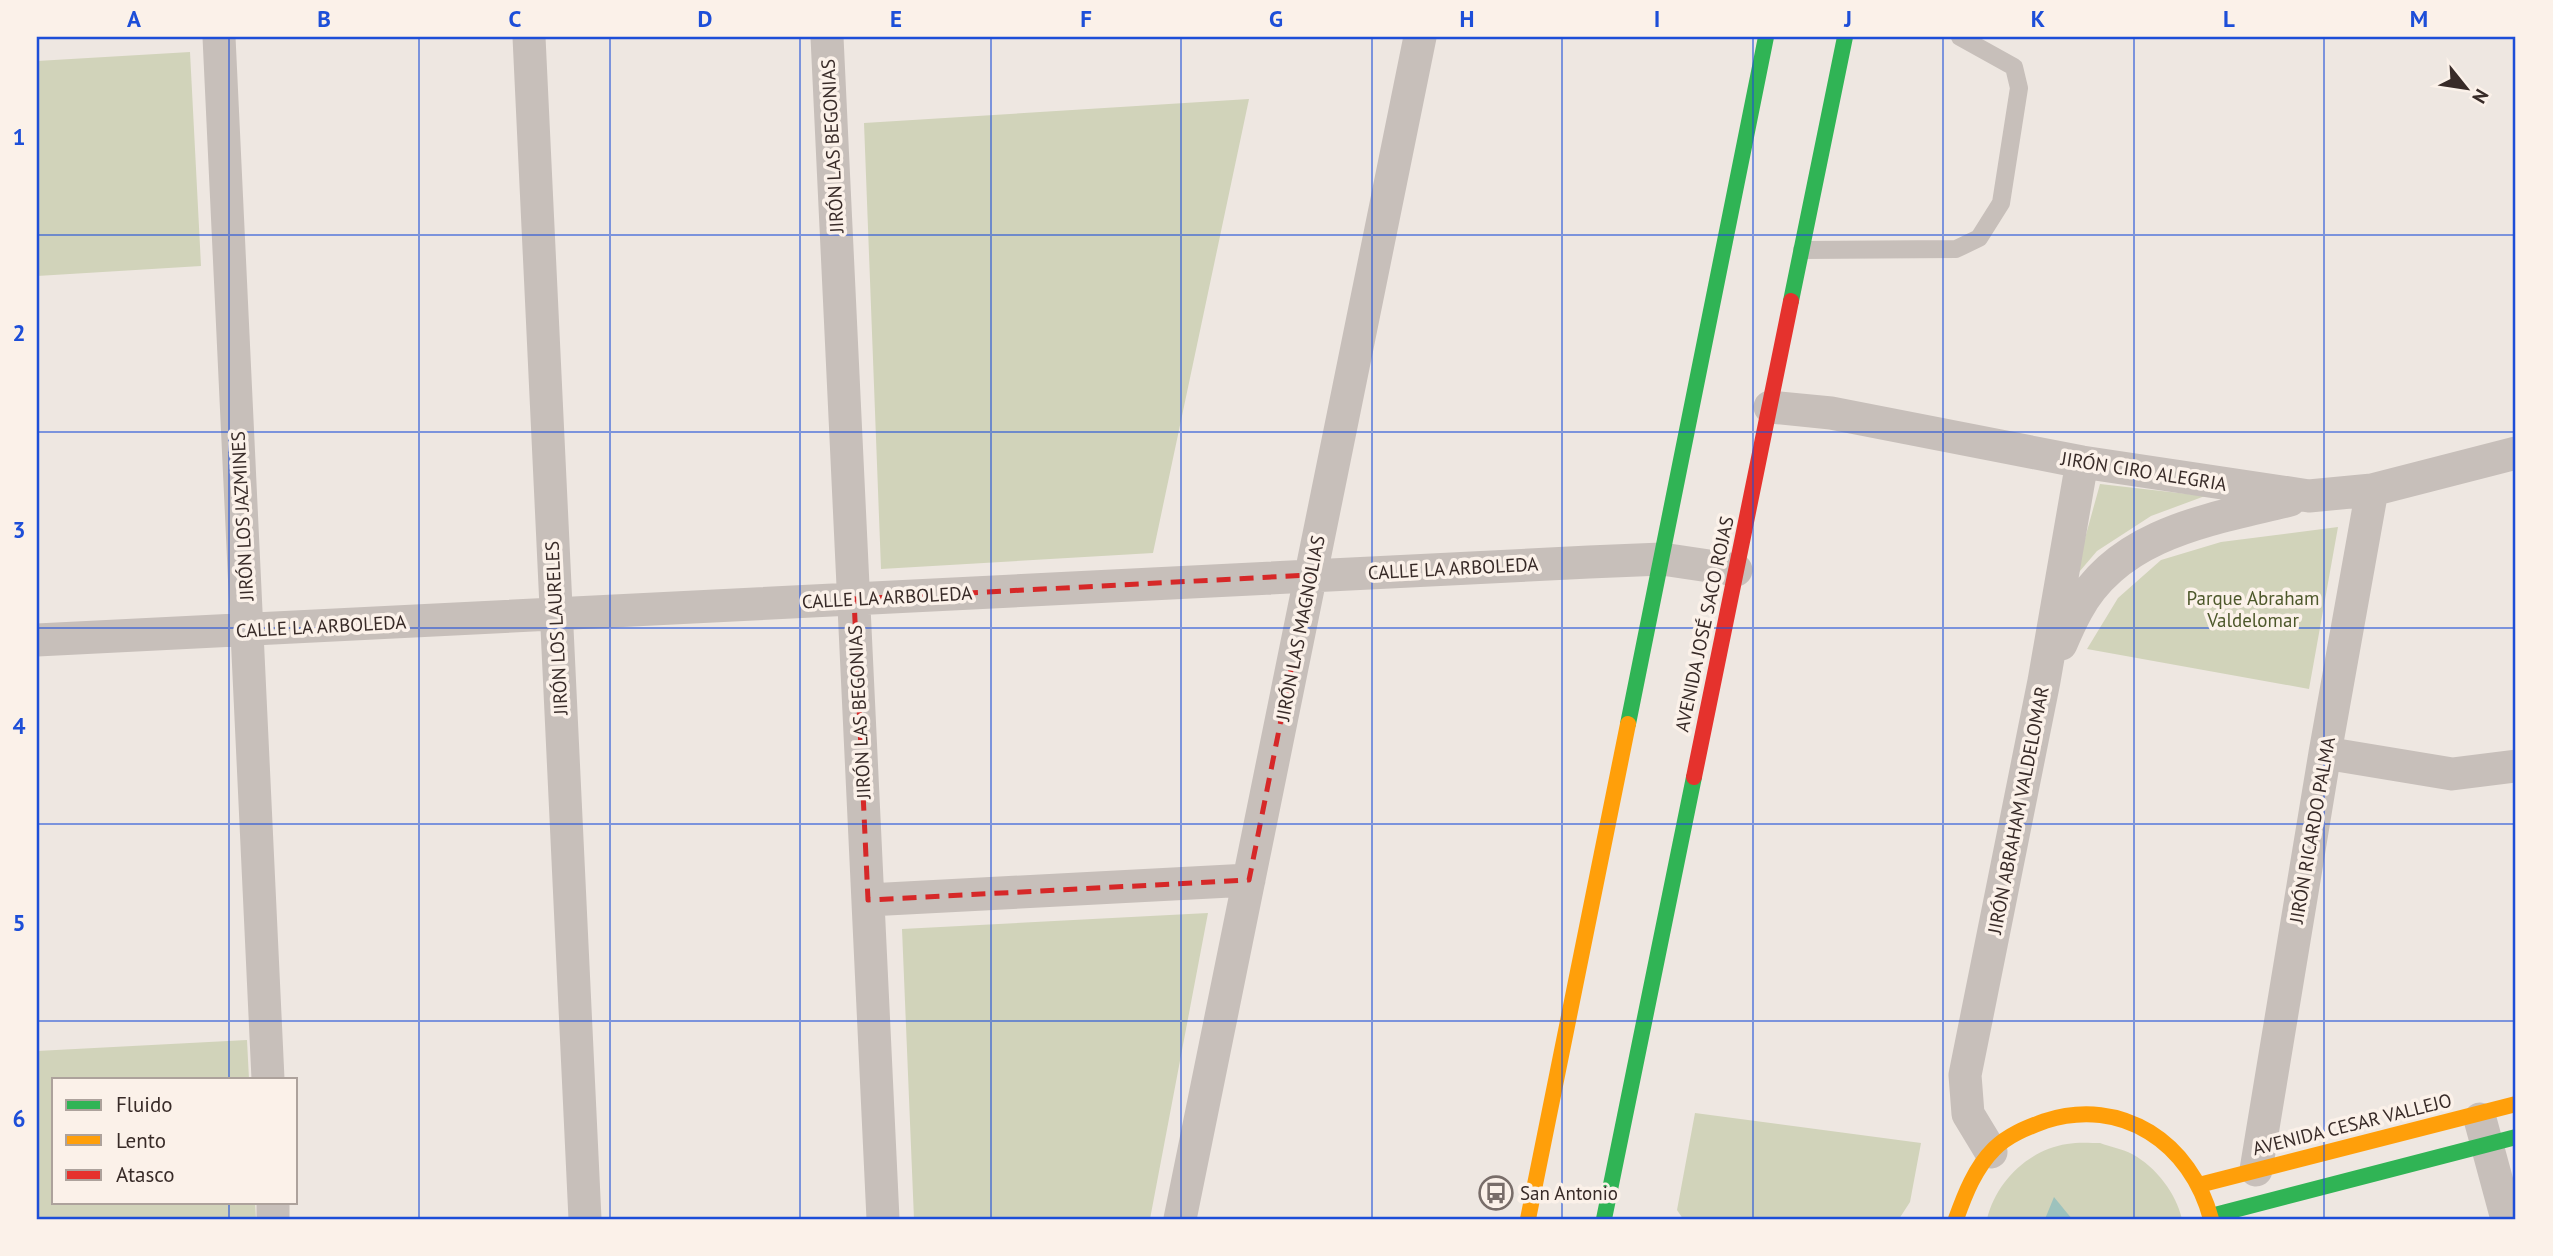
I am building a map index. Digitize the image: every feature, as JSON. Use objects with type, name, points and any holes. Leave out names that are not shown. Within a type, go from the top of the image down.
[{"type":"main road","points":[[1528,1219],[1766,37]]},
{"type":"main road","name":"AVENIDA JOSÉ SACO ROJAS","points":[[1604,1219],[1845,37]]},
{"type":"main road","name":"AVENIDA CESAR VALLEJO","points":[[2199,1185],[2516,1104]]},
{"type":"main road","points":[[1956,1219],[1968,1185],[1991,1152],[2024,1128],[2061,1115],[2101,1114],[2139,1125],[2172,1148],[2199,1185],[2211,1217],[2502,1141]]},
{"type":"street","name":"JIRÓN LOS JAZMINES","points":[[219,37],[268,1078]]},
{"type":"street","name":"JIRÓN LOS LAURELES","points":[[529,37],[585,1219]]},
{"type":"street","name":"JIRÓN LAS BEGONIAS","points":[[827,37],[883,1219]]},
{"type":"street","name":"JIRÓN LAS MAGNOLIAS","points":[[1180,1219],[1420,37]]},
{"type":"street","name":"JIRÓN CIRO ALEGRIA","points":[[1770,407],[1831,413],[2082,462],[2309,496],[2372,490],[2516,453]]},
{"type":"street","name":"JIRÓN ABRAHAM VALDELOMAR","points":[[1991,1152],[1968,1114],[1965,1075],[2044,681],[2082,462]]},
{"type":"street","name":"JIRÓN RICARDO PALMA","points":[[2256,1170],[2325,752],[2372,490]]},
{"type":"street","points":[[2044,681],[2078,608],[2100,579],[2129,554],[2162,535],[2202,521],[2309,496]]},
{"type":"street","name":"CALLE LA ARBOLEDA","points":[[37,640],[1662,559],[1736,570]]},
{"type":"street","points":[[2325,752],[2452,774],[2516,766]]},
{"type":"street","points":[[868,900],[1249,880]]},
{"type":"street","points":[[2479,1113],[2502,1141],[2507,1219]]},
{"type":"lane","points":[[1802,250],[1956,249],[1979,238],[2001,203],[2019,88],[2014,67],[1960,37]]},
{"type":"highlighted area","points":[[1310,575],[1249,880],[868,900],[854,599]]},
{"type":"green space","points":[[190,52],[201,266],[37,276],[37,61]]},
{"type":"green space","points":[[1249,99],[1153,553],[881,569],[864,123]]},
{"type":"green space","points":[[2100,484],[2205,496],[2151,516],[2097,551],[2074,578]]},
{"type":"green space","name":"Parque Abraham Valdelomar","points":[[2338,527],[2309,689],[2087,649],[2118,598],[2161,560],[2221,542]]},
{"type":"green space","points":[[1208,913],[1150,1219],[914,1219],[902,929]]},
{"type":"green space","points":[[247,1040],[249,1078],[52,1078],[52,1204],[255,1204],[256,1219],[37,1219],[37,1051]]},
{"type":"green space","points":[[1695,1113],[1921,1143],[1910,1202],[1899,1219],[1683,1219],[1677,1210]]},
{"type":"green space","points":[[2071,1143],[2100,1143],[2128,1152],[2157,1173],[2170,1190],[2182,1219],[1987,1219],[1991,1205],[2006,1181],[2027,1161],[2053,1147]]},
{"type":"water","points":[[2054,1197],[2072,1219],[2045,1219]]},
{"type":"traffic: fast","points":[[1628,724],[1766,37]]},
{"type":"traffic: fast","points":[[1791,301],[1845,37]]},
{"type":"traffic: fast","points":[[1604,1219],[1694,777]]},
{"type":"traffic: fast","points":[[2211,1216],[2516,1137]]},
{"type":"traffic: slow","points":[[1528,1219],[1628,724]]},
{"type":"traffic: slow","points":[[2199,1185],[2516,1104]]},
{"type":"traffic: slow","points":[[1956,1219],[1976,1173],[1999,1144],[2031,1126],[2073,1115],[2101,1115],[2126,1121],[2149,1132],[2170,1148],[2187,1168],[2201,1192],[2211,1219]]},
{"type":"traffic: jam","points":[[1694,777],[1791,301]]},
{"type":"place","name":"San Antonio","points":[[1496,1193]]}]
